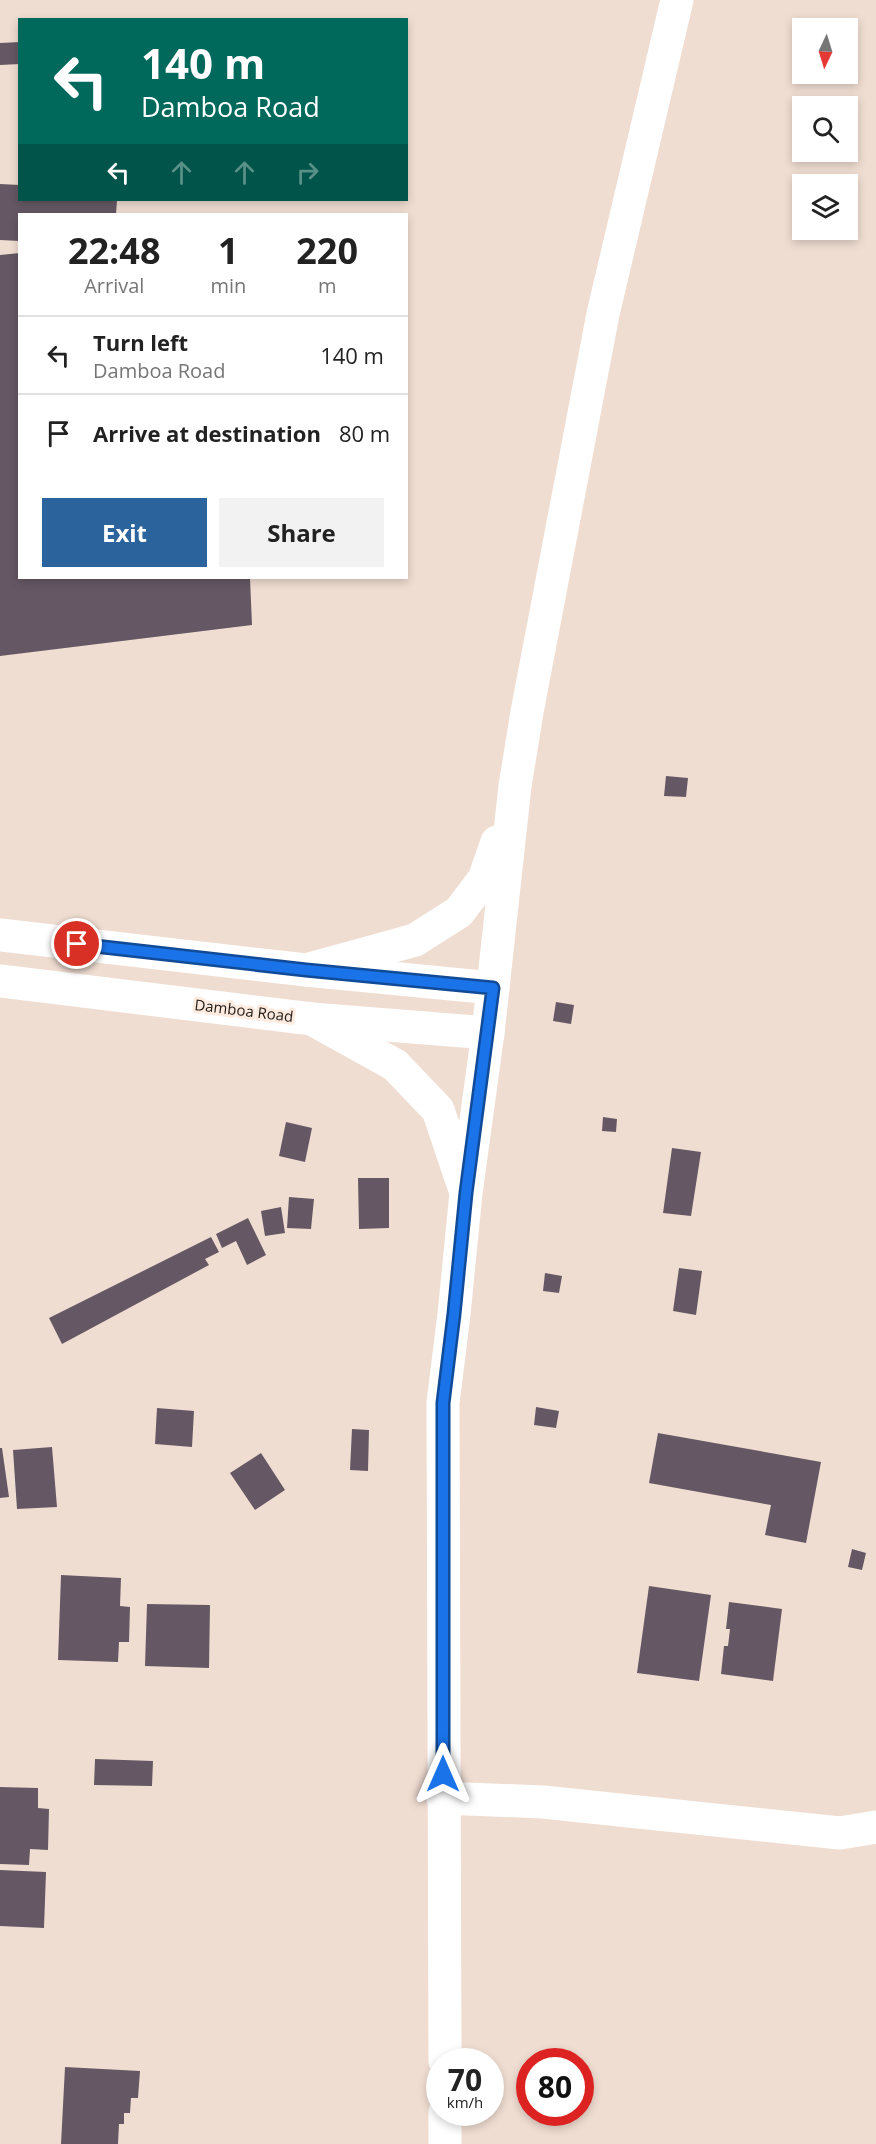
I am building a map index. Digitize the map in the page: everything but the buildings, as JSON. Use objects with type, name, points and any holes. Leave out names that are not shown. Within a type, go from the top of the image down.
[{"type":"main road","points":[[445,2048],[443,1403],[466,1193],[488,1033],[515,786],[527,712],[603,314],[677,0]]},
{"type":"main road","points":[[306,970],[415,940],[459,912],[484,879],[515,786]]},
{"type":"main road","points":[[0,935],[306,970],[493,988]]},
{"type":"main road","points":[[72,990],[77,944]]},
{"type":"main road","name":"Damboa Road","points":[[0,981],[312,1019],[488,1033]]},
{"type":"main road","points":[[312,1019],[395,1065],[438,1110],[466,1193]]},
{"type":"main road","points":[[443,1798],[543,1802],[840,1833],[876,1827]]},
{"type":"main road","points":[[445,2126],[445,2144]]},
{"type":"route","points":[[77,944],[493,988],[466,1193],[443,1403],[443,1774]]}]
